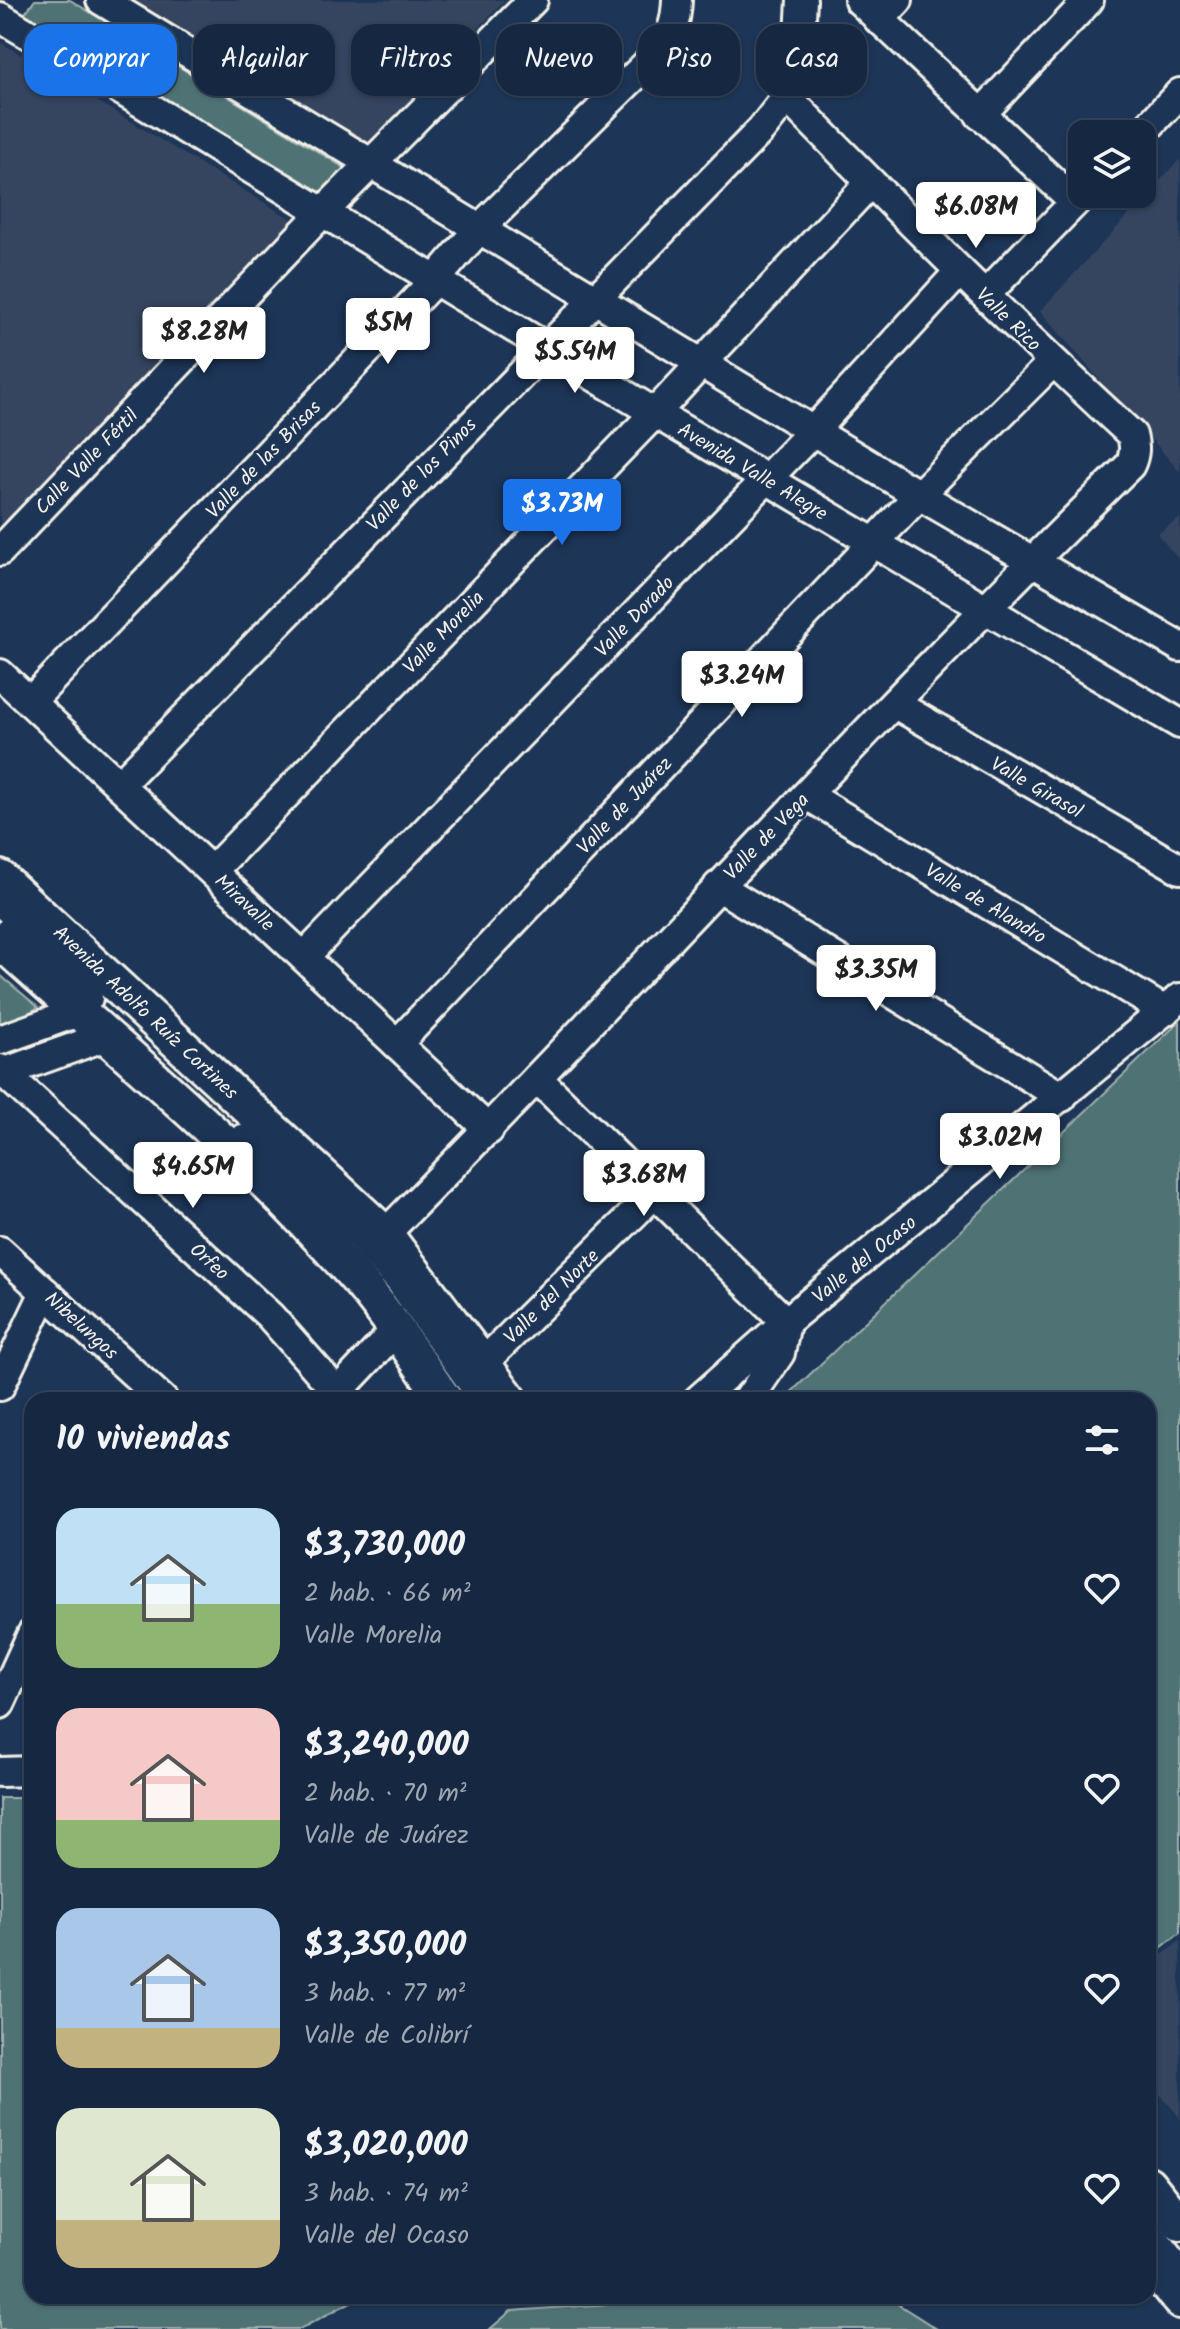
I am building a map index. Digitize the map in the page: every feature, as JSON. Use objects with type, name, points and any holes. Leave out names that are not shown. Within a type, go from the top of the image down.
[{"type":"main road","name":"Avenida Adolfo Ruíz Cortines","points":[[0,878],[385,1234],[503,1392]]},
{"type":"main road","points":[[0,941],[293,1208],[355,1276],[439,1392]]},
{"type":"main road","points":[[1156,2271],[1180,2301]]},
{"type":"street","points":[[0,16],[13,0]]},
{"type":"street","points":[[101,0],[595,296],[919,495],[1180,647]]},
{"type":"street","name":"Calle Valle Fértil","points":[[0,551],[322,213],[533,0]]},
{"type":"street","name":"Valle de las Brisas","points":[[30,702],[435,280],[479,229],[659,52],[671,37],[676,23],[677,0]]},
{"type":"street","name":"Valle de los Pinos","points":[[119,785],[761,130],[795,87],[802,0]]},
{"type":"street","points":[[859,0],[888,10],[980,115],[1068,189]]},
{"type":"street","points":[[980,115],[1089,0]]},
{"type":"street","name":"Avenida Valle Alegre","points":[[0,16],[655,413],[1180,724]]},
{"type":"street","points":[[1154,120],[1180,93]]},
{"type":"street","name":"Valle Rico","points":[[788,98],[870,183],[1132,435]]},
{"type":"street","name":"Valle Morelia","points":[[212,871],[655,413],[870,183]]},
{"type":"street","points":[[985,295],[1069,208]]},
{"type":"street","name":"Valle Dorado","points":[[304,957],[814,430],[960,271]]},
{"type":"street","name":"Valle de Juárez","points":[[397,1044],[919,495],[1053,362]]},
{"type":"street","name":"Valle de Vega","points":[[385,1234],[489,1130],[983,609],[1130,465],[1135,446],[1132,435]]},
{"type":"street","name":"Miravalle","points":[[0,674],[489,1130]]},
{"type":"street","name":"Valle Girasol","points":[[895,704],[1180,869]]},
{"type":"street","name":"Valle de Alandro","points":[[807,795],[1172,1004]]},
{"type":"street","points":[[718,886],[1062,1097]]},
{"type":"street","points":[[0,901],[347,1219],[400,1281],[478,1392]]},
{"type":"street","points":[[0,917],[333,1220],[387,1283],[464,1392]]},
{"type":"street","name":"Valle del Ocaso","points":[[707,1392],[786,1322],[1172,1004]]},
{"type":"street","points":[[0,1040],[78,1012]]},
{"type":"street","points":[[1,1072],[106,1036]]},
{"type":"street","name":"Orfeo","points":[[1,1072],[270,1316],[330,1392]]},
{"type":"street","points":[[537,1078],[786,1322],[780,1353],[753,1392]]},
{"type":"street","name":"Valle del Norte","points":[[481,1365],[655,1193]]},
{"type":"street","name":"Nibelungos","points":[[0,1251],[147,1392]]},
{"type":"street","points":[[0,1386],[45,1292]]},
{"type":"street","points":[[337,1392],[396,1330]]},
{"type":"street","points":[[0,1704],[24,1652]]},
{"type":"street","points":[[0,1772],[24,1771]]},
{"type":"street","points":[[1164,2202],[1180,2250]]},
{"type":"street","points":[[1156,2243],[1180,2273]]},
{"type":"shaded area","points":[[124,0],[505,0],[480,26],[351,24],[351,96],[414,96],[366,146],[283,96],[335,96],[335,24],[193,24],[193,42],[177,32],[177,24],[164,24]]},
{"type":"shaded area","points":[[0,42],[24,57],[24,96],[89,96],[296,222],[0,530]]},
{"type":"shaded area","points":[[1180,159],[1180,472],[1040,311],[1135,208],[1156,208],[1156,185]]},
{"type":"shaded area","points":[[1180,518],[1180,561],[1157,534]]},
{"type":"shaded area","points":[[1180,1941],[1180,2118],[1156,2090],[1156,1960]]},
{"type":"green space","points":[[35,0],[70,0],[109,24],[24,24],[19,21]]},
{"type":"green space","points":[[177,66],[193,75],[193,96],[227,96],[346,169],[320,199],[146,96],[177,96]]},
{"type":"green space","points":[[0,975],[38,1007],[0,1031]]},
{"type":"green space","points":[[1180,1021],[1180,1933],[1156,1952],[1156,1392],[791,1392]]},
{"type":"green space","points":[[0,1798],[24,1798],[24,2304],[347,2304],[300,2329],[0,2329]]},
{"type":"green space","points":[[610,2304],[898,2304],[937,2329],[490,2329],[511,2311]]}]
